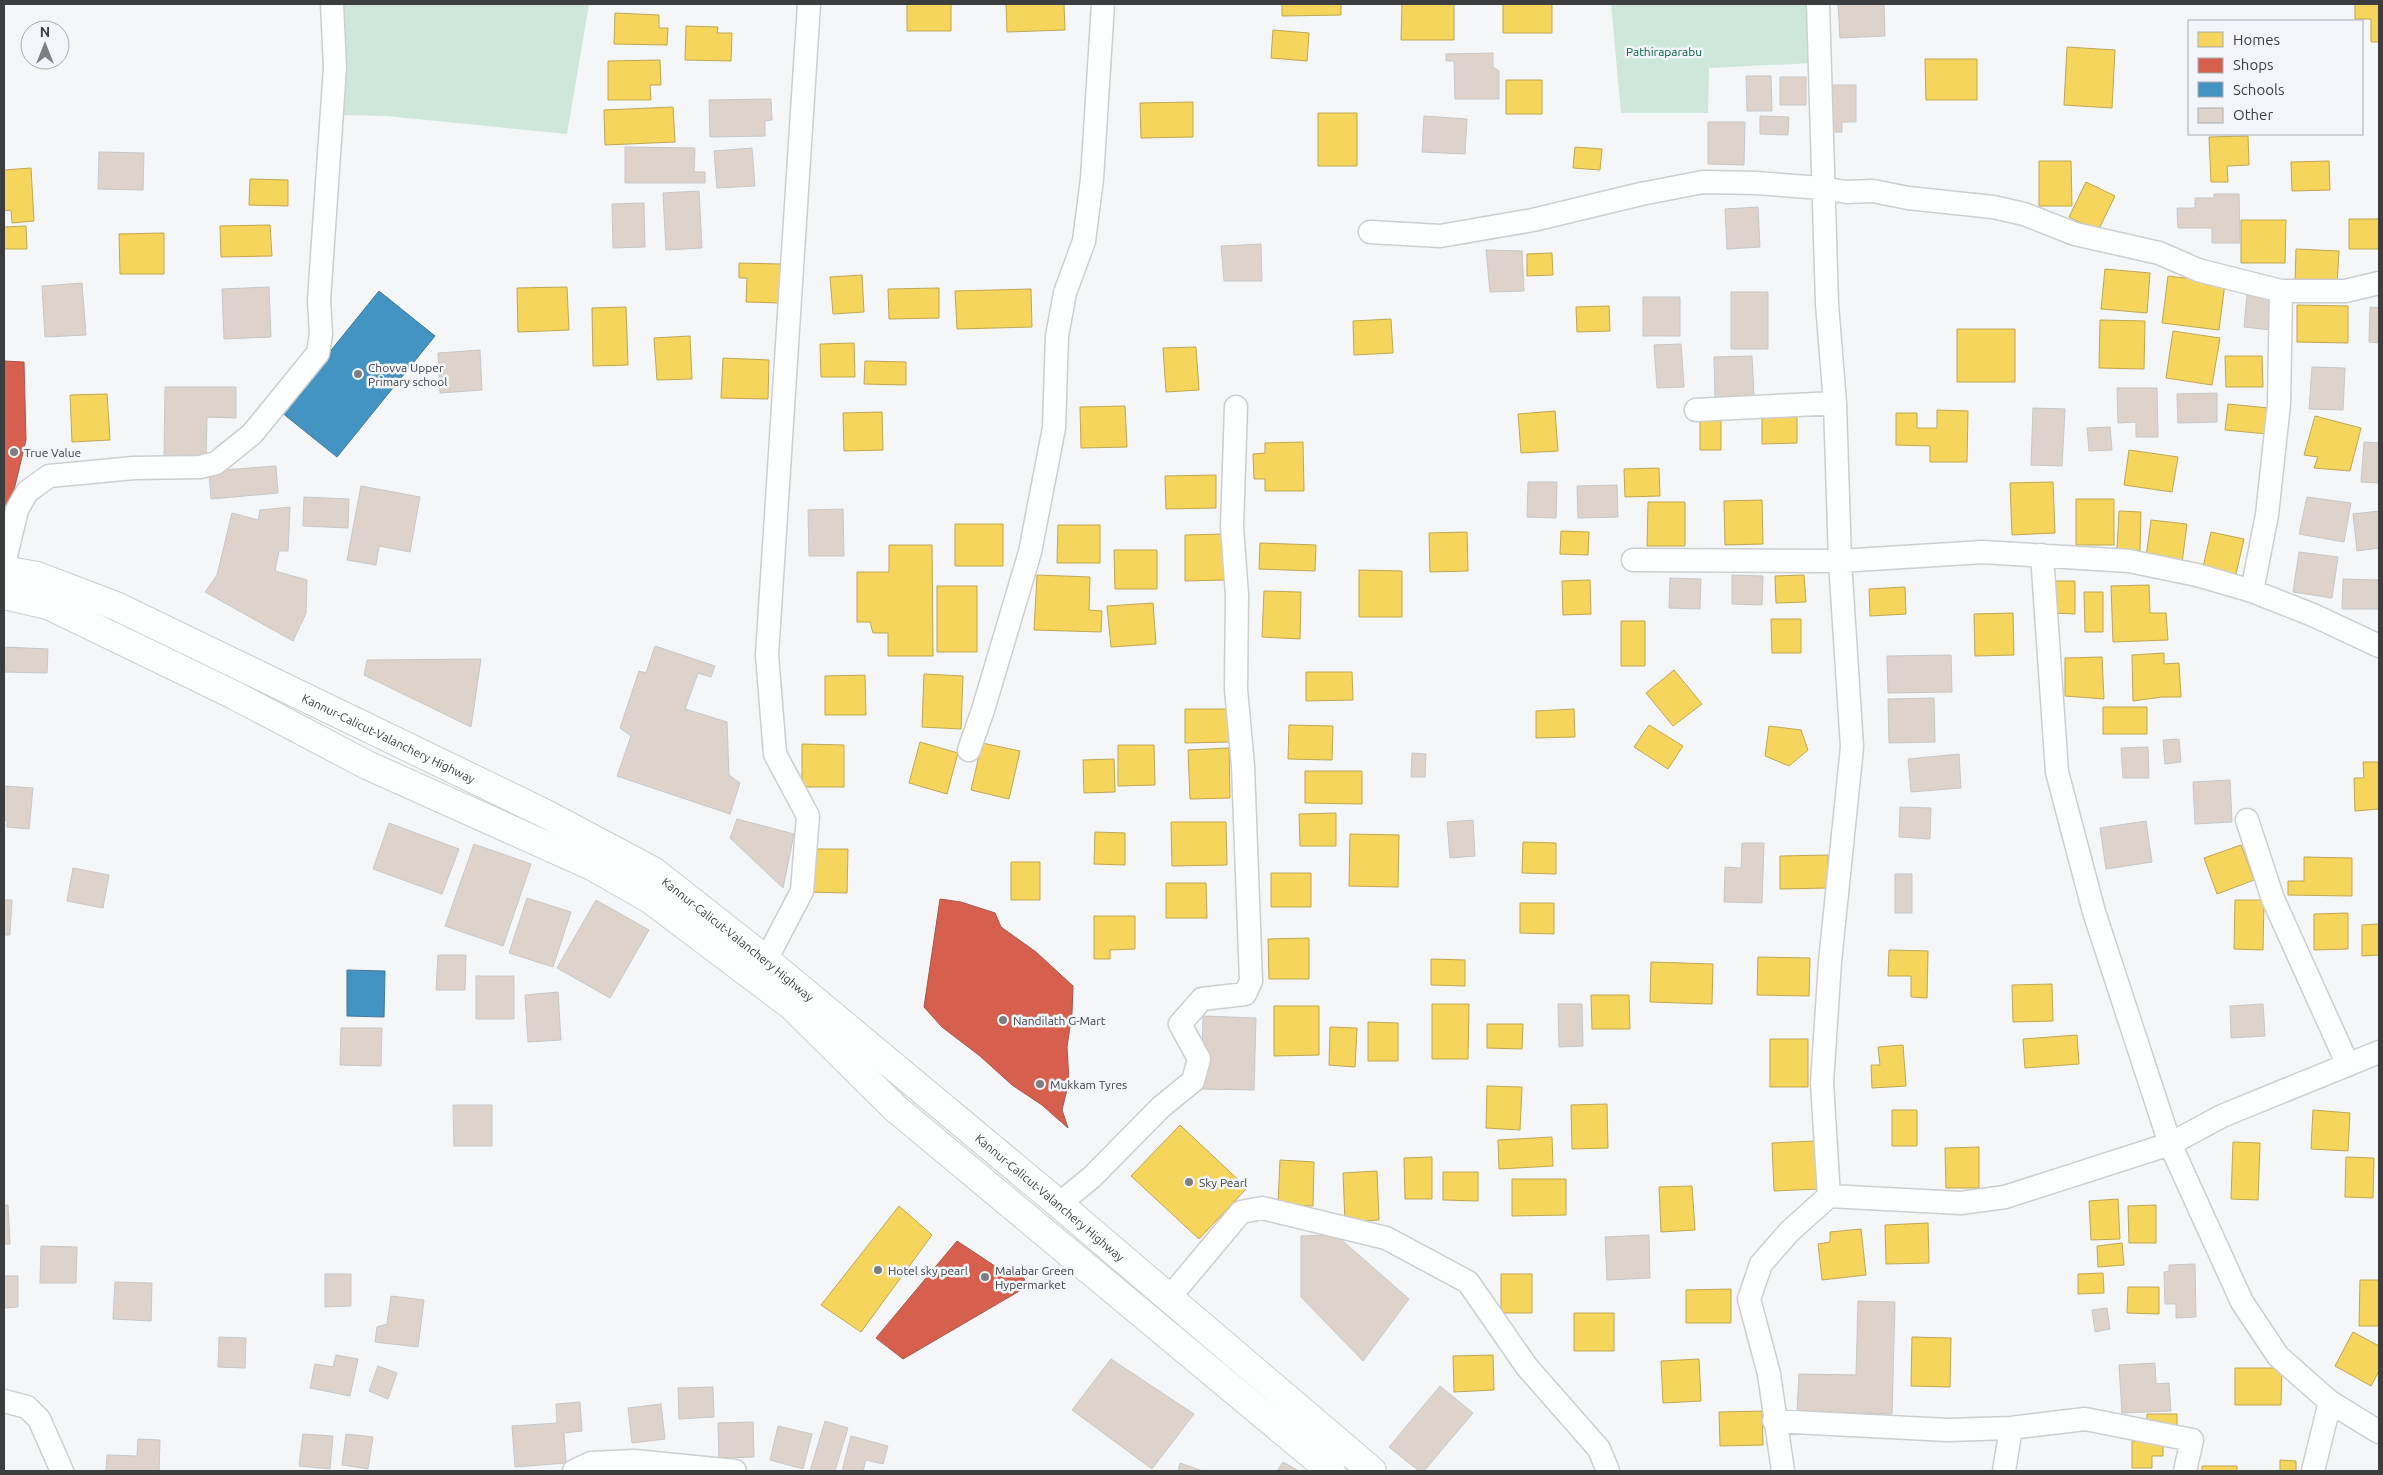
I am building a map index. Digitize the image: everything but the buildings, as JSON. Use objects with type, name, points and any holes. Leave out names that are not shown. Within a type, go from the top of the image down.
[{"type":"highway","name":"Kannur-Calicut-Valanchery Highway","points":[[4,570],[36,576],[116,606],[544,813],[653,871],[766,960],[1059,1204],[1372,1471]]},
{"type":"highway","name":"Kannur-Calicut-Valanchery Highway","points":[[4,595],[48,605],[234,695],[367,765],[592,866],[650,899],[792,1006],[894,1108],[1331,1471]]},
{"type":"street","points":[[4,564],[17,510],[26,492],[49,476],[134,468],[200,467],[216,463],[252,434],[318,353],[320,334],[319,300],[335,67],[332,4]]},
{"type":"street","points":[[766,960],[802,890],[808,816],[775,754],[767,655],[809,4]]},
{"type":"street","points":[[969,750],[983,710],[1030,552],[1054,428],[1058,336],[1065,294],[1084,242],[1091,188],[1103,4]]},
{"type":"street","points":[[1818,4],[1822,188],[1835,403],[1840,561],[1852,747],[1830,962],[1822,1083],[1829,1196]]},
{"type":"street","points":[[1370,232],[1449,235],[1533,220],[1641,194],[1703,182],[1822,188],[1846,192],[1873,191],[2008,210],[2024,214],[2075,234],[2159,253],[2198,270],[2281,291],[2345,291],[2379,283]]},
{"type":"street","points":[[2252,591],[2267,516],[2279,404],[2281,291]]},
{"type":"street","points":[[1696,410],[1835,403]]},
{"type":"street","points":[[1059,1204],[1092,1177],[1162,1107],[1193,1081],[1199,1059],[1180,1024],[1202,1000],[1245,994],[1250,981],[1244,766],[1236,680],[1237,595],[1232,527],[1236,407]]},
{"type":"street","points":[[1632,560],[1840,561],[1983,552],[2149,564],[2252,591],[2313,615],[2379,646]]},
{"type":"street","points":[[2042,555],[2056,772],[2094,912],[2170,1144],[2242,1302],[2278,1356],[2330,1402],[2379,1432]]},
{"type":"street","points":[[2247,820],[2273,899],[2348,1065]]},
{"type":"street","points":[[1783,1471],[1774,1420],[1769,1374],[1749,1299],[1761,1264],[1790,1231],[1829,1196],[1961,1203],[2005,1197],[2170,1144],[2222,1116],[2348,1065],[2376,1060]]},
{"type":"street","points":[[1169,1298],[1241,1212],[1262,1208],[1386,1238],[1468,1282],[1527,1367],[1599,1449],[1608,1471]]},
{"type":"street","points":[[4,1401],[26,1407],[39,1419],[62,1471]]},
{"type":"street","points":[[2313,1471],[2330,1402]]},
{"type":"street","points":[[1774,1420],[1948,1430],[2011,1428],[2085,1419],[2192,1440],[2185,1471]]},
{"type":"street","points":[[2004,1471],[2011,1428]]},
{"type":"street","points":[[574,1471],[591,1464],[634,1461],[735,1471]]},
{"type":"green space","points":[[344,4],[589,4],[567,134],[386,116],[342,115]]},
{"type":"green space","name":"Pathiraparabu","points":[[1611,4],[1812,4],[1813,63],[1709,68],[1708,113],[1621,113]]},
{"type":"place","name":"Chovva Upper Primary school","points":[[358,374]]},
{"type":"place","name":"True Value","points":[[14,452]]},
{"type":"place","name":"Nandilath G-Mart","points":[[1003,1020]]},
{"type":"place","name":"Mukkam Tyres","points":[[1040,1084]]},
{"type":"place","name":"Sky Pearl","points":[[1189,1182]]},
{"type":"place","name":"Hotel sky pearl","points":[[878,1270]]},
{"type":"place","name":"Malabar Green Hypermarket","points":[[985,1277]]}]
